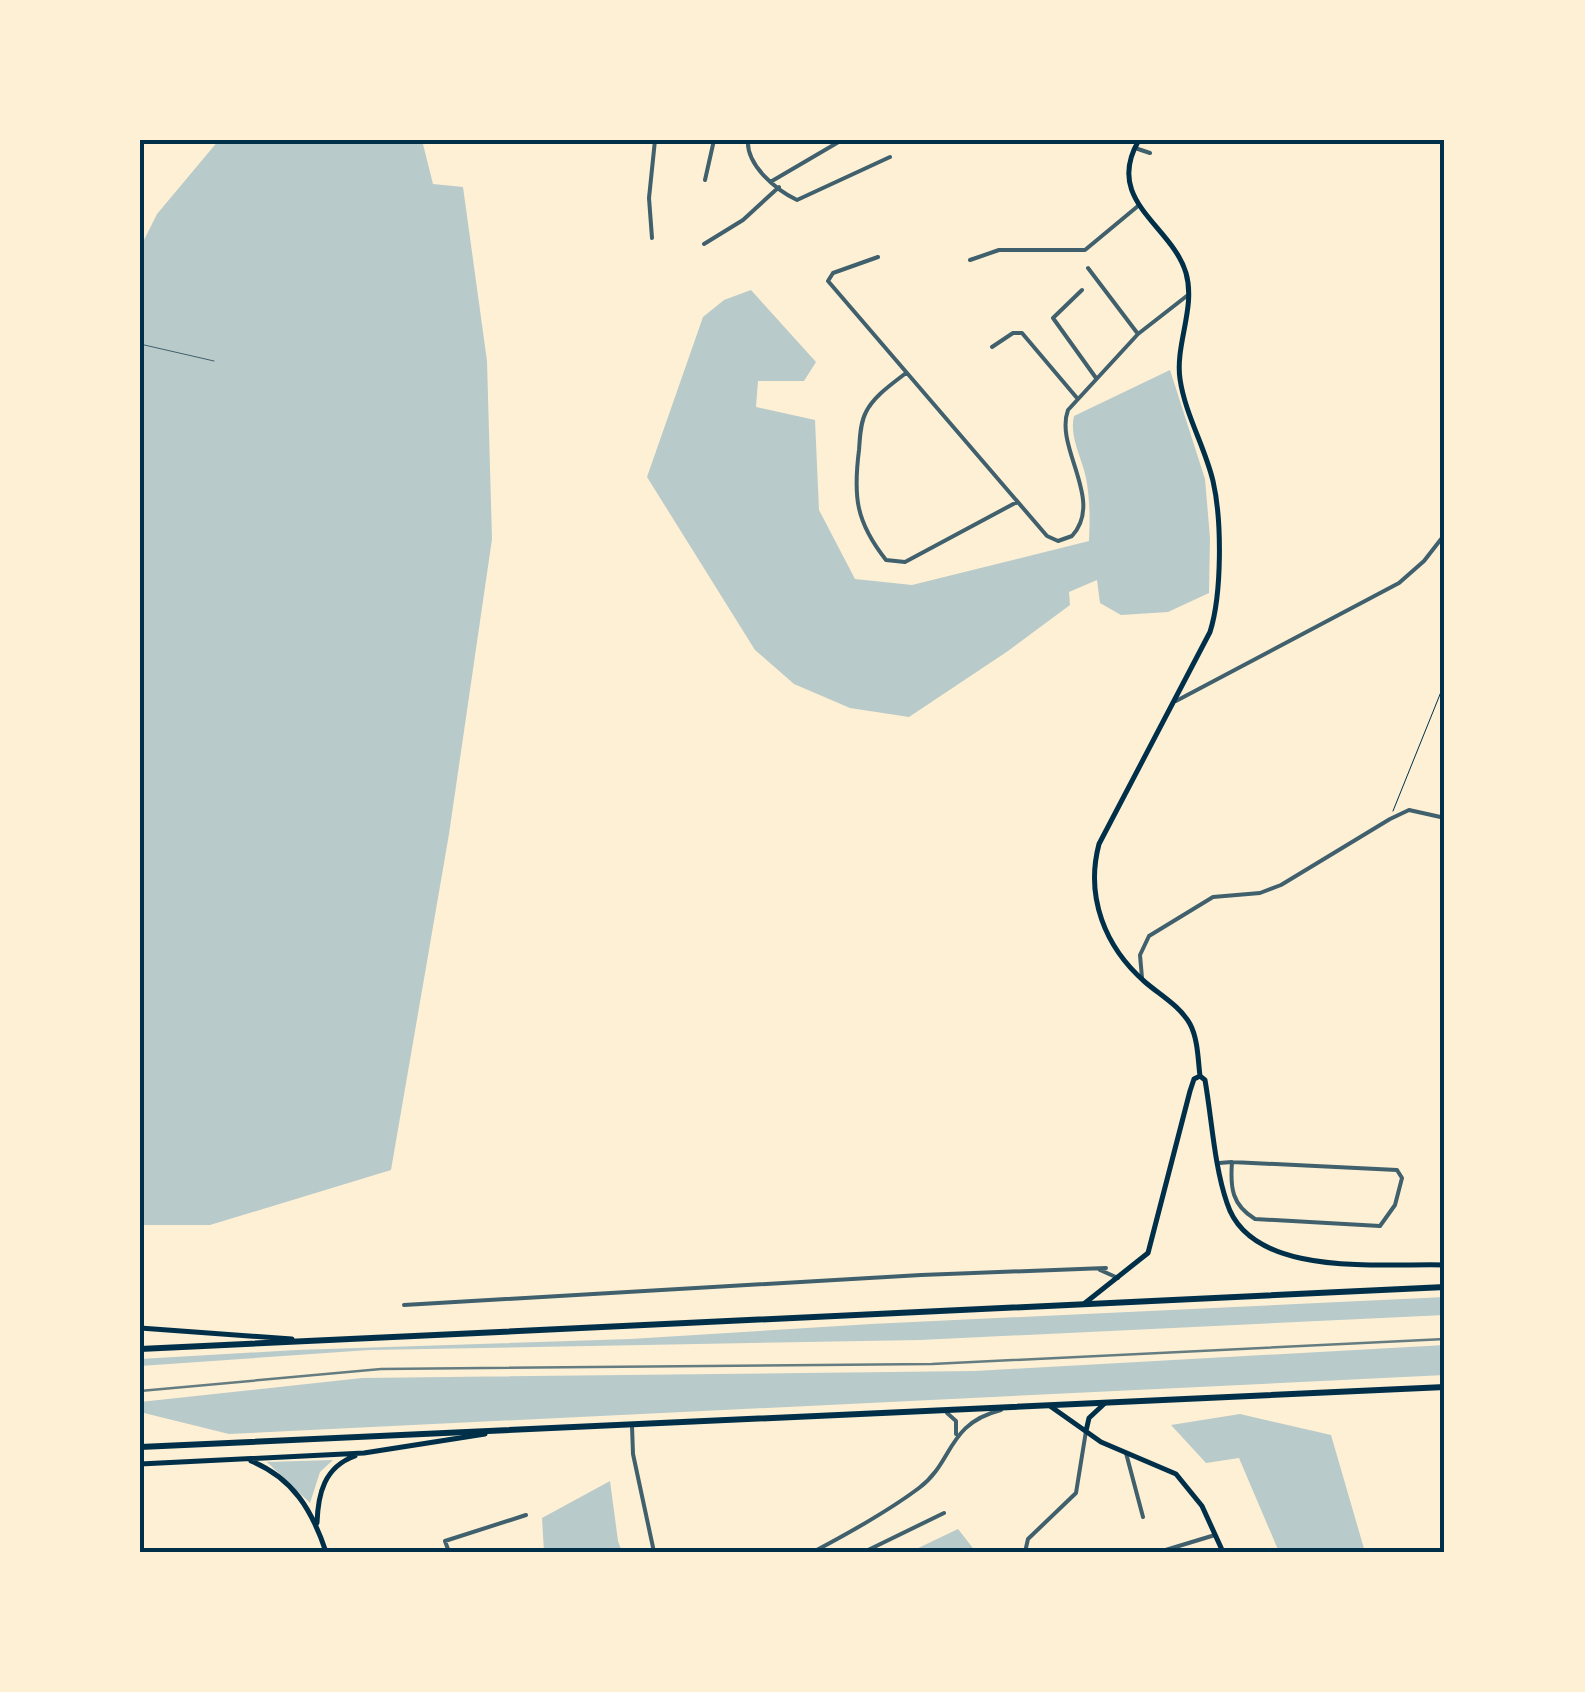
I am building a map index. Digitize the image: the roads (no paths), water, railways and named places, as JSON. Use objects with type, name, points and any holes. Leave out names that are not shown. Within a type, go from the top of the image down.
[{"type":"highway","points":[[140,1349],[1445,1287]]},
{"type":"highway","points":[[140,1448],[1445,1387]]},
{"type":"main road","points":[[1139,140],[1128,182],[1138,206],[1186,272],[1189,295],[1180,377],[1214,482],[1218,537],[1214,620],[1100,844],[1094,876],[1097,902],[1108,940],[1122,960],[1190,1023],[1200,1076],[1205,1080],[1226,1201],[1234,1220],[1268,1250],[1318,1261],[1445,1265]]},
{"type":"main road","points":[[1082,1304],[1148,1254],[1190,1090],[1194,1079],[1200,1076]]},
{"type":"main road","points":[[140,1328],[320,1341]]},
{"type":"main road","points":[[1086,1430],[1089,1418],[1104,1404]]},
{"type":"main road","points":[[1050,1406],[1126,1453],[1176,1474],[1202,1506],[1223,1552]]},
{"type":"main road","points":[[140,1464],[364,1453],[505,1431]]},
{"type":"main road","points":[[318,1526],[318,1504],[328,1476],[347,1459],[364,1453]]},
{"type":"main road","points":[[248,1460],[288,1483],[301,1497],[318,1526],[326,1552]]},
{"type":"street","points":[[652,238],[649,198],[655,140]]},
{"type":"street","points":[[705,180],[714,140]]},
{"type":"street","points":[[748,140],[748,154],[772,181],[799,200],[890,157]]},
{"type":"street","points":[[772,181],[842,140]]},
{"type":"street","points":[[1134,148],[1150,152]]},
{"type":"street","points":[[704,244],[742,220],[779,187]]},
{"type":"street","points":[[970,260],[1000,250],[1085,250],[1138,206]]},
{"type":"street","points":[[878,257],[832,273],[828,280],[1052,540],[1064,540],[1078,530],[1080,480],[1064,425],[1068,410],[1138,334],[1189,295]]},
{"type":"street","points":[[1088,268],[1138,334]]},
{"type":"street","points":[[1082,290],[1052,318],[1096,378]]},
{"type":"street","points":[[992,347],[1012,332],[1022,332],[1077,398]]},
{"type":"street","points":[[906,372],[866,412],[856,469],[856,505],[886,560],[904,562],[1017,502]]},
{"type":"street","points":[[1175,702],[1399,583],[1415,571],[1445,534]]},
{"type":"street","points":[[1143,980],[1140,955],[1149,936],[1214,896],[1260,893],[1281,885],[1390,819],[1416,810],[1445,818]]},
{"type":"street","points":[[1219,1162],[1232,1162],[1398,1170],[1402,1178],[1395,1205],[1380,1226],[1255,1219],[1231,1193],[1232,1162]]},
{"type":"street","points":[[404,1305],[1106,1268]]},
{"type":"street","points":[[1098,1270],[1118,1278]]},
{"type":"street","points":[[813,1552],[919,1488],[956,1437],[981,1417],[1015,1407]]},
{"type":"street","points":[[943,1410],[956,1421],[956,1437]]},
{"type":"street","points":[[632,1426],[633,1454],[654,1552]]},
{"type":"street","points":[[1025,1552],[1028,1539],[1076,1493],[1086,1430]]},
{"type":"street","points":[[1126,1453],[1143,1517]]},
{"type":"street","points":[[864,1552],[944,1513]]},
{"type":"street","points":[[448,1552],[445,1540],[526,1515]]},
{"type":"street","points":[[1160,1552],[1215,1536]]},
{"type":"lane","points":[[140,344],[214,361]]},
{"type":"railway","points":[[140,1391],[381,1369],[932,1364],[1445,1339]]}]
